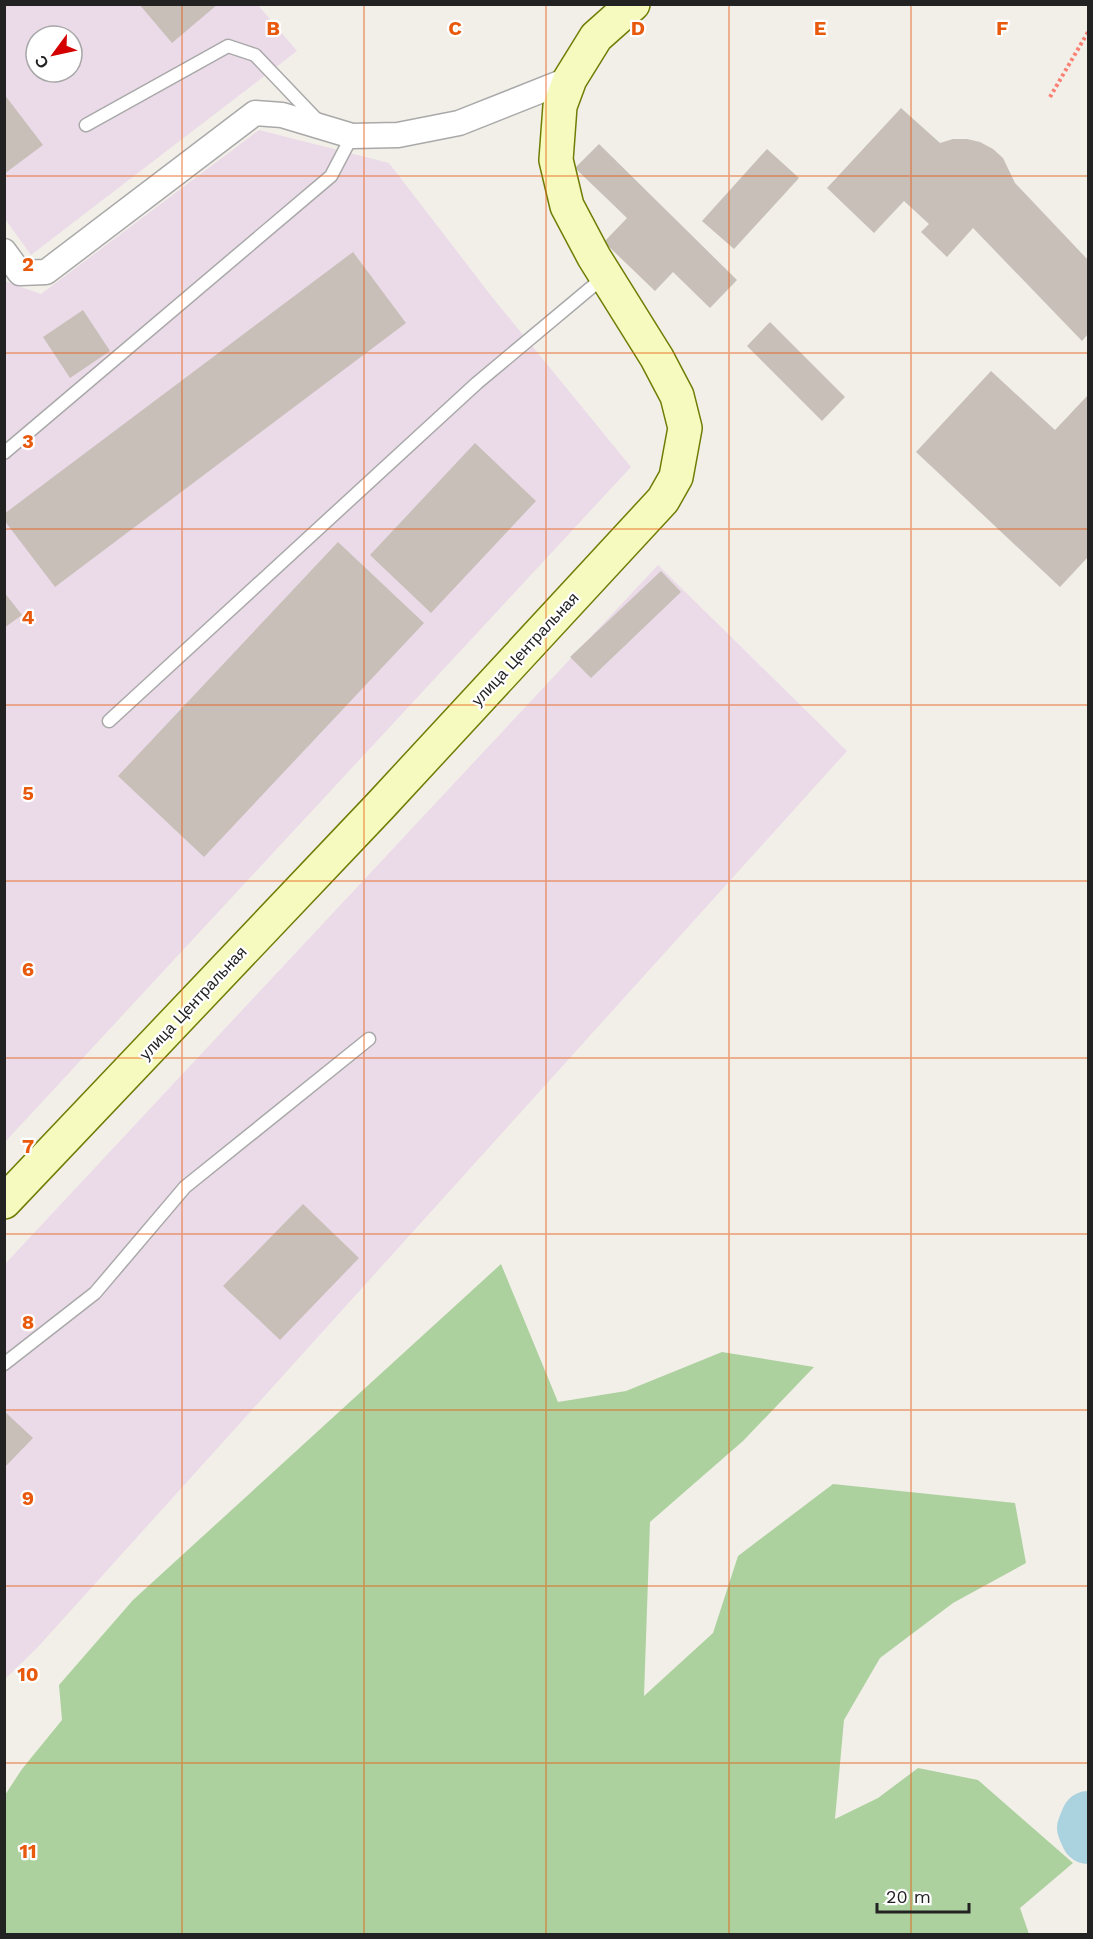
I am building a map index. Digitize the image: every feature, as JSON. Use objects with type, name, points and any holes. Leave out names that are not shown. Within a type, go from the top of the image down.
[{"type":"main road","name":"улица Центральная","points":[[4,1202],[380,806],[663,500],[676,477],[685,429],[677,396],[657,358],[594,257],[567,206],[556,160],[560,106],[570,79],[597,37],[633,4]]},
{"type":"street","points":[[4,251],[20,273],[46,273],[255,113],[282,115],[352,136],[398,135],[459,123],[570,79]]},
{"type":"lane","points":[[86,125],[228,46],[255,55],[324,127]]},
{"type":"lane","points":[[4,453],[331,176],[352,136]]},
{"type":"lane","points":[[109,721],[477,383],[606,276]]},
{"type":"lane","points":[[4,1364],[95,1293],[185,1187],[369,1039]]},
{"type":"path","points":[[1050,97],[1089,32]]},
{"type":"shaded area","points":[[5,5],[258,5],[297,51],[31,255],[5,219]]},
{"type":"shaded area","points":[[259,130],[389,163],[492,297],[631,467],[5,1142],[4,281],[41,294]]},
{"type":"shaded area","points":[[658,565],[847,751],[37,1648],[5,1679],[5,1264]]},
{"type":"green space","points":[[501,1264],[558,1402],[626,1391],[722,1352],[814,1367],[743,1441],[650,1522],[644,1696],[713,1633],[738,1556],[833,1484],[1015,1503],[1026,1563],[953,1603],[880,1658],[844,1720],[835,1819],[878,1798],[918,1768],[978,1780],[1073,1863],[1020,1908],[1029,1934],[5,1934],[5,1795],[22,1769],[62,1720],[59,1685],[133,1600]]},
{"type":"building","points":[[139,4],[218,4],[172,43]]},
{"type":"building","points":[[4,94],[43,145],[4,174]]},
{"type":"building","points":[[901,108],[940,143],[953,139],[967,139],[980,142],[993,149],[1003,158],[1015,183],[1088,260],[1088,334],[1082,341],[973,228],[947,257],[921,232],[929,224],[904,201],[874,233],[827,188]]},
{"type":"building","points":[[599,144],[737,280],[710,308],[673,272],[655,291],[604,242],[627,218],[575,168]]},
{"type":"building","points":[[767,149],[799,178],[734,249],[702,221]]},
{"type":"building","points":[[353,252],[406,323],[55,587],[4,520],[4,514]]},
{"type":"building","points":[[83,310],[110,351],[70,378],[43,337]]},
{"type":"building","points":[[770,322],[845,397],[822,421],[747,346]]},
{"type":"building","points":[[991,371],[1055,430],[1088,395],[1088,557],[1060,587],[916,452]]},
{"type":"building","points":[[475,443],[536,501],[431,613],[370,555]]},
{"type":"building","points":[[338,542],[424,623],[204,857],[118,776]]},
{"type":"building","points":[[661,571],[681,592],[591,678],[570,657]]},
{"type":"building","points":[[4,592],[22,615],[4,628]]},
{"type":"building","points":[[303,1204],[359,1258],[280,1340],[223,1286]]},
{"type":"building","points":[[4,1411],[33,1438],[4,1468]]},
{"type":"waterway","points":[[1088,1818],[1084,1828],[1088,1837]]}]
